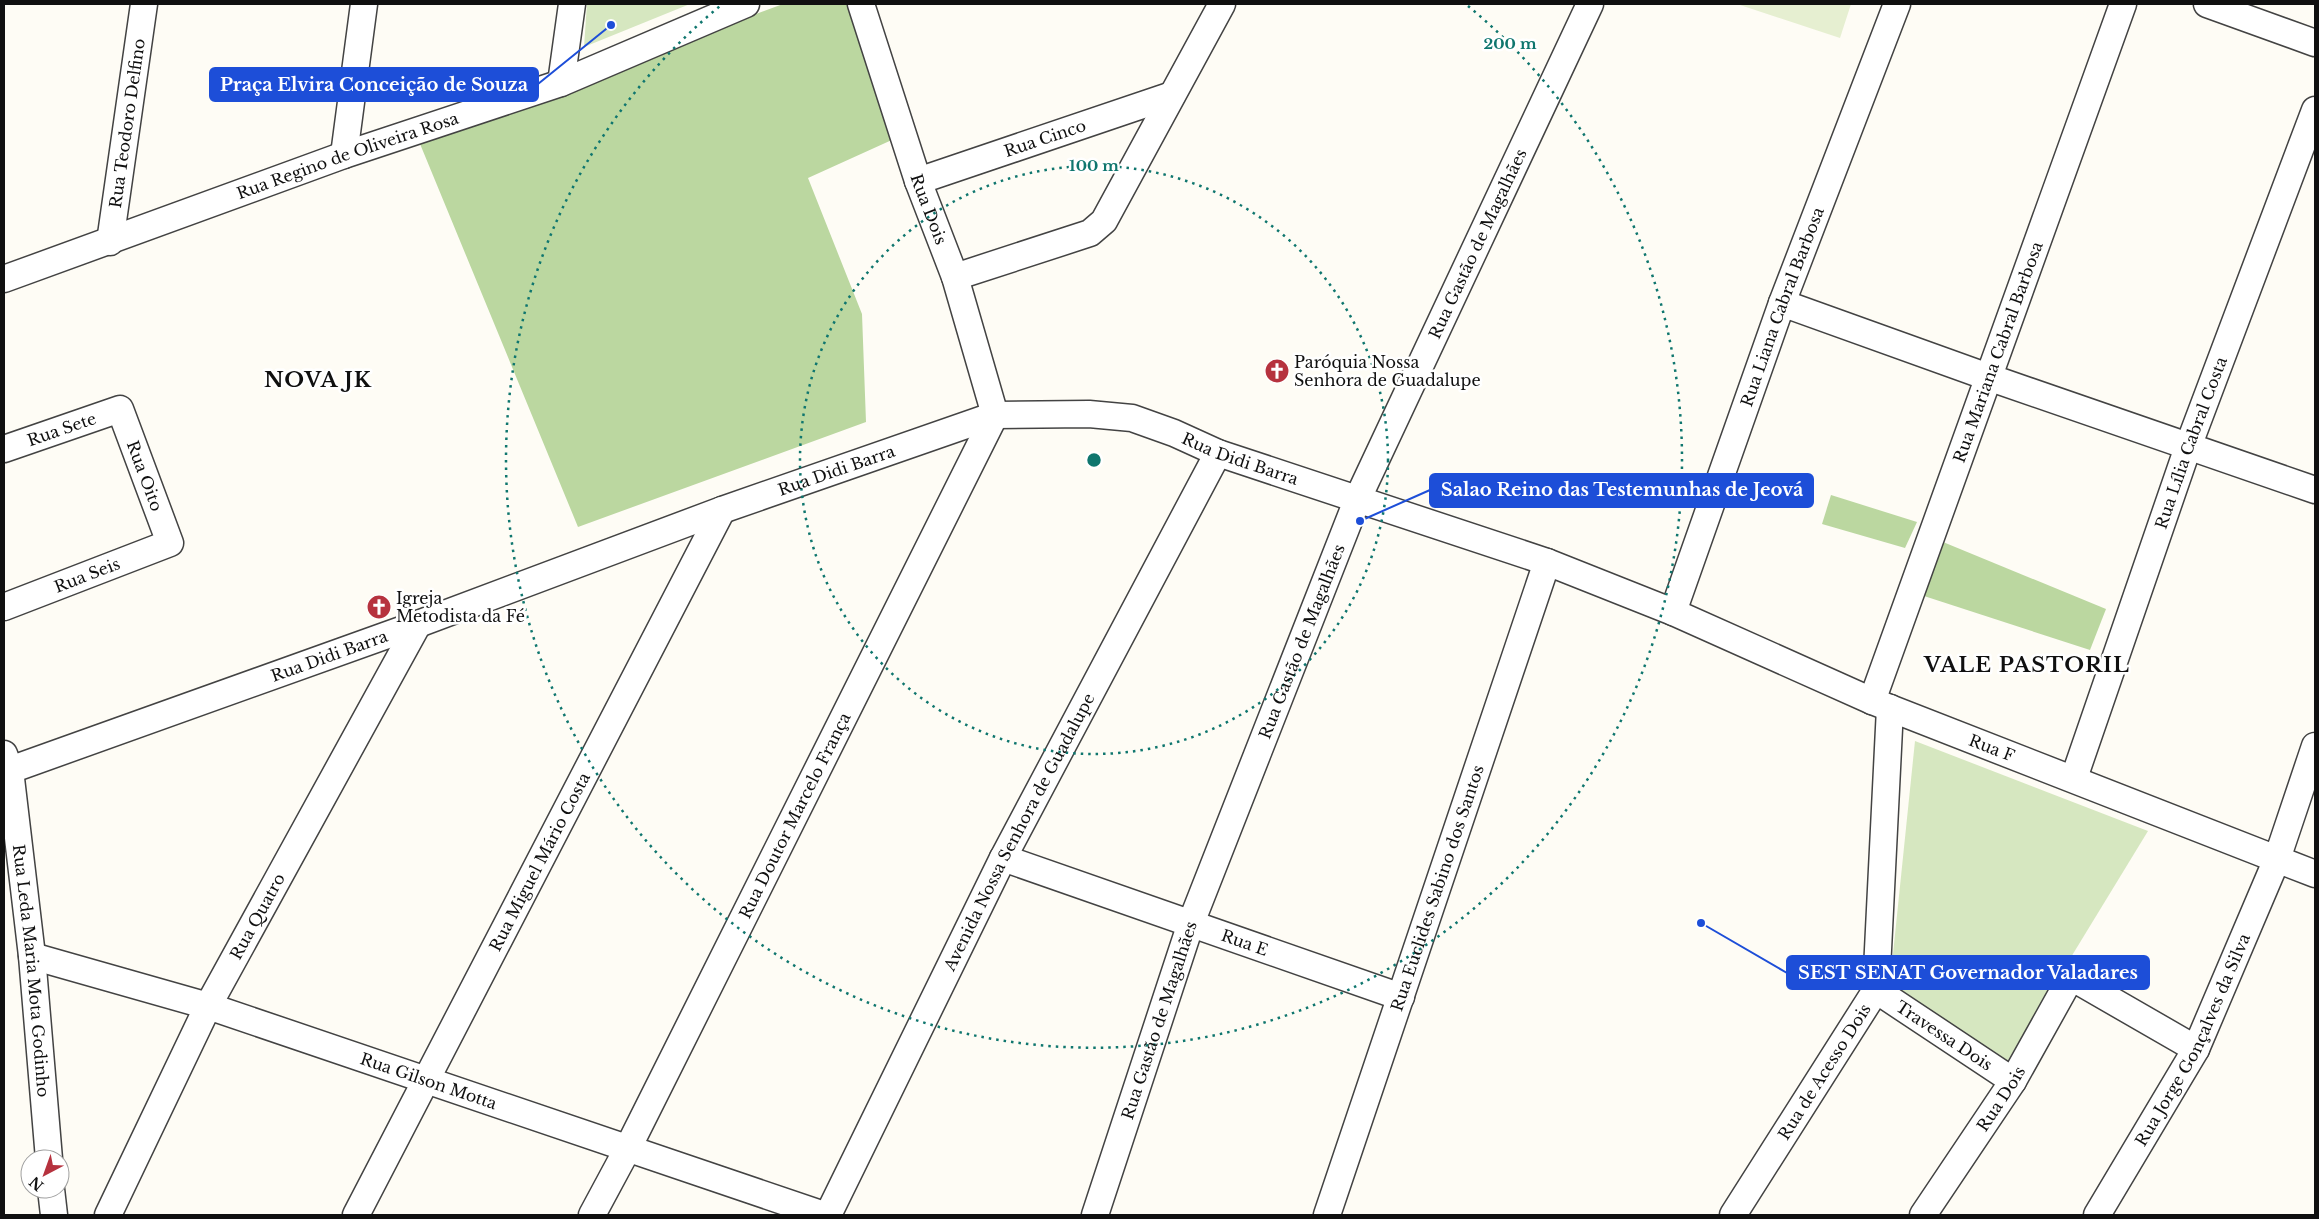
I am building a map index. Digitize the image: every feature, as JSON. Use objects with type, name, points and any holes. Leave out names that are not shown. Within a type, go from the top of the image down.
[{"type":"street","name":"Rua Teodoro Delfino","points":[[110,242],[144,4]]},
{"type":"street","points":[[344,155],[364,4]]},
{"type":"street","points":[[561,83],[572,4]]},
{"type":"street","name":"Rua Regino de Oliveira Rosa","points":[[4,279],[110,242],[344,155],[561,83],[746,4]]},
{"type":"street","name":"Rua Dois","points":[[861,4],[918,181],[955,278],[995,415]]},
{"type":"street","points":[[955,278],[1090,233],[1104,221],[1222,4]]},
{"type":"street","name":"Rua Gastão de Magalhães","points":[[1096,1215],[1191,923],[1358,498],[1590,4]]},
{"type":"street","name":"Rua Liana Cabral Barbosa","points":[[1673,612],[1782,303],[1897,4]]},
{"type":"street","name":"Rua Mariana Cabral Barbosa","points":[[1881,704],[1988,377],[2123,4]]},
{"type":"street","points":[[2207,4],[2315,43]]},
{"type":"street","name":"Rua Cinco","points":[[918,181],[1172,95]]},
{"type":"street","name":"Rua Lília Cabral Costa","points":[[2074,778],[2188,447],[2315,110]]},
{"type":"street","points":[[1782,303],[1988,377],[2315,490]]},
{"type":"street","name":"Rua Sete","points":[[4,449],[120,409]]},
{"type":"street","name":"Rua Oito","points":[[120,409],[170,542]]},
{"type":"street","name":"Rua Didi Barra","points":[[7,762],[418,624],[722,510],[995,415],[1089,414],[1132,418],[1174,433],[1218,453],[1547,562],[1673,612]]},
{"type":"street","name":"Rua Doutor Marcelo França","points":[[592,1215],[628,1148],[995,415]]},
{"type":"street","name":"Avenida Nossa Senhora de Guadalupe","points":[[826,1215],[1003,858],[1218,453]]},
{"type":"street","name":"Rua Miguel Mário Costa","points":[[356,1215],[722,510]]},
{"type":"street","name":"Rua Seis","points":[[4,607],[170,542]]},
{"type":"street","name":"Rua Euclides Sabino dos Santos","points":[[1327,1215],[1547,562]]},
{"type":"street","name":"Rua F","points":[[1673,612],[1881,704],[2315,874]]},
{"type":"street","name":"Rua Quatro","points":[[108,1215],[208,1006],[418,624]]},
{"type":"street","name":"Rua de Acesso Dois","points":[[1733,1215],[1876,990],[1881,704]]},
{"type":"street","name":"Rua Jorge Gonçalves da Silva","points":[[2097,1215],[2196,1050],[2277,859],[2315,746]]},
{"type":"street","name":"Rua Leda Maria Mota Godinho","points":[[7,762],[32,956],[48,1149]]},
{"type":"street","name":"Rua E","points":[[1003,858],[1401,997]]},
{"type":"street","name":"Rua Gilson Motta","points":[[32,956],[208,1006],[826,1215]]},
{"type":"street","name":"Rua Dois","points":[[1923,1215],[2013,1080],[2072,977],[2196,1050]]},
{"type":"street","name":"Travessa Dois","points":[[1876,990],[2013,1080]]},
{"type":"street","points":[[52,1199],[54,1215]]},
{"type":"green space","points":[[587,4],[690,4],[584,47]]},
{"type":"green space","points":[[783,4],[852,4],[894,139],[808,178],[862,314],[866,422],[578,527],[418,139]]},
{"type":"green space","points":[[1737,4],[1851,4],[1840,38]]},
{"type":"green space","points":[[1831,495],[1917,522],[1905,548],[1822,524]]},
{"type":"green space","points":[[1943,542],[2106,609],[2090,650],[1924,596]]},
{"type":"green space","points":[[1915,741],[2148,831],[2007,1062],[1890,983]]},
{"type":"place","name":"Praça Elvira Conceição de Souza","points":[[611,25]]},
{"type":"place","name":"Paróquia Nossa Senhora de Guadalupe","points":[[1277,371]]},
{"type":"place","name":"Salao Reino das Testemunhas de Jeová","points":[[1360,521]]},
{"type":"place","name":"Igreja Metodista da Fé","points":[[379,607]]},
{"type":"place","name":"SEST SENAT Governador Valadares","points":[[1701,923]]},
{"type":"district","name":"NOVA JK","points":[[318,380]]},
{"type":"district","name":"VALE PASTORIL","points":[[2027,665]]}]
